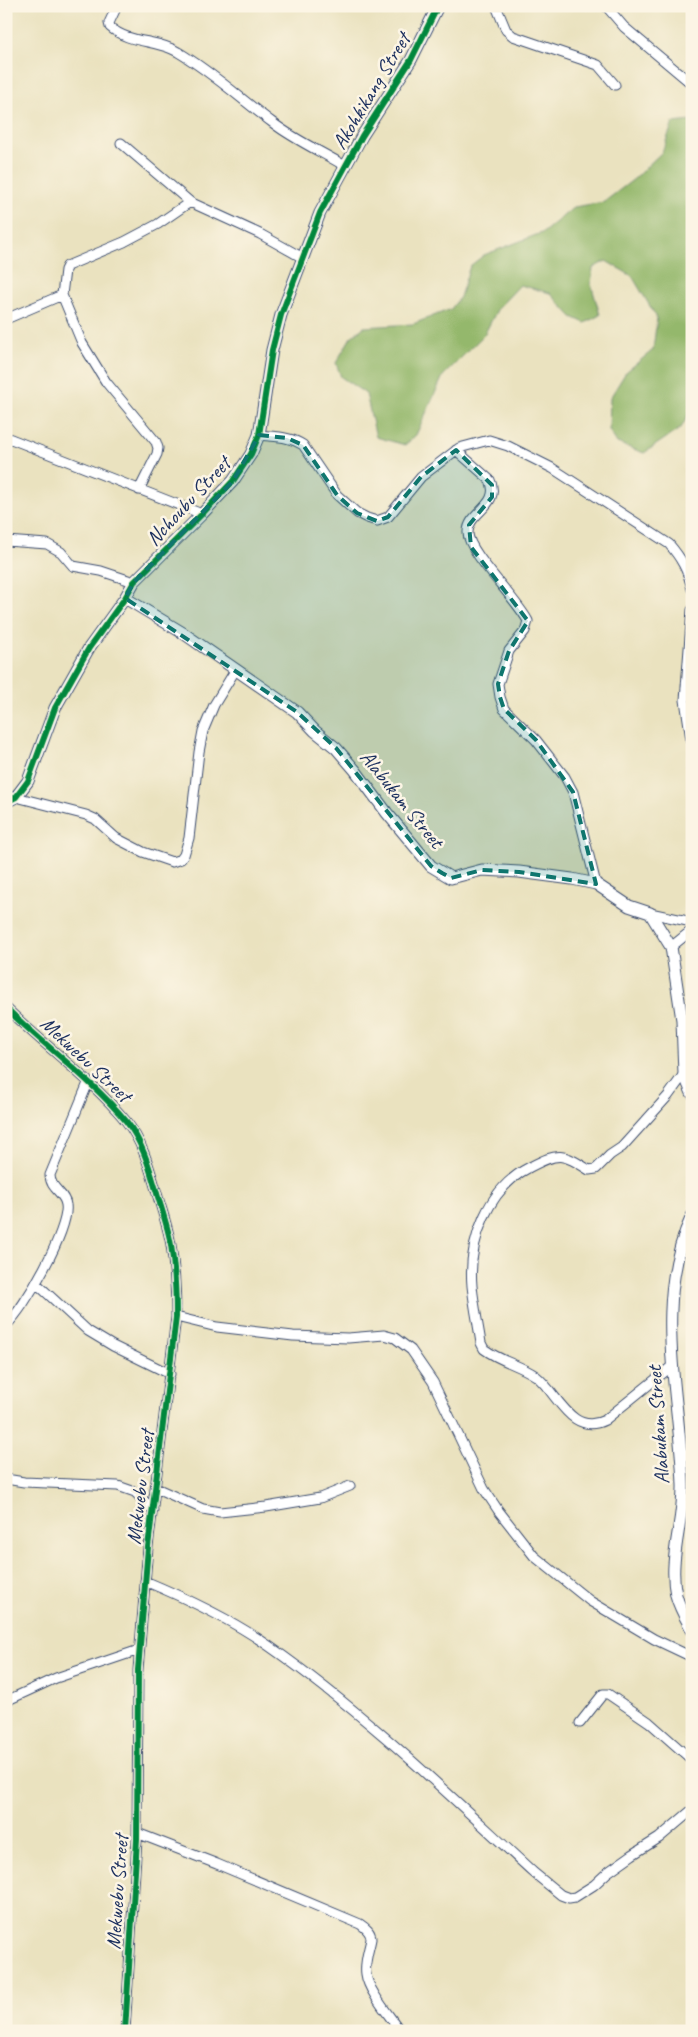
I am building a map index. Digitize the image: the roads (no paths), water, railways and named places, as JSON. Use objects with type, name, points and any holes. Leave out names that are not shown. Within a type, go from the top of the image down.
[{"type":"street","points":[[117,6],[109,23],[110,28],[114,31],[121,35],[162,45],[177,52],[203,68],[275,125],[345,166]]},
{"type":"street","name":"Akohkikang Street","points":[[345,166],[411,60],[438,6]]},
{"type":"street","points":[[496,6],[506,30],[513,36],[598,65],[616,85]]},
{"type":"street","points":[[606,6],[624,26],[692,84]]},
{"type":"street","points":[[121,143],[190,202],[260,234],[302,258]]},
{"type":"street","name":"Nchoubu Street","points":[[11,799],[28,781],[56,708],[89,648],[125,598],[134,582],[202,514],[241,470],[259,435],[272,350],[281,315],[320,213],[345,166]]},
{"type":"street","points":[[139,490],[157,454],[156,442],[106,382],[82,343],[62,295],[64,274],[67,266],[124,242],[158,224],[190,202]]},
{"type":"street","points":[[6,319],[62,295]]},
{"type":"street","points":[[259,435],[287,438],[303,445],[337,495],[357,513],[377,521],[388,517],[421,477],[456,450],[489,440],[508,446],[552,468],[669,544],[690,570],[692,589]]},
{"type":"street","points":[[6,436],[202,514]]},
{"type":"street","points":[[456,450],[490,480],[492,486],[492,497],[469,525],[468,532],[471,547],[514,599],[528,621],[525,631],[509,651],[498,684],[500,697],[504,709],[536,740],[565,777],[574,792],[596,884]]},
{"type":"street","points":[[6,541],[47,544],[61,552],[73,566],[101,571],[134,582]]},
{"type":"street","name":"Alabukam Street","points":[[125,598],[183,633],[297,712],[315,731],[336,748],[431,866],[442,873],[451,878],[482,870],[519,872],[596,884],[629,906],[650,913]]},
{"type":"street","points":[[692,610],[685,700],[692,746]]},
{"type":"street","points":[[11,799],[86,815],[95,819],[116,838],[143,852],[172,862],[178,861],[184,855],[189,838],[198,752],[203,731],[214,705],[236,669]]},
{"type":"street","points":[[650,913],[692,922]]},
{"type":"street","points":[[650,913],[671,946],[682,1020],[684,1074],[692,1094]]},
{"type":"street","points":[[671,946],[692,930]]},
{"type":"street","name":"Mekwebu Street","points":[[6,1008],[88,1083],[126,1121],[138,1140],[148,1163],[171,1243],[176,1280],[176,1317],[145,1580],[139,1650],[137,1833],[124,2031]]},
{"type":"street","points":[[672,1366],[605,1420],[596,1425],[589,1425],[565,1411],[538,1378],[484,1349],[481,1343],[472,1285],[479,1227],[500,1190],[522,1171],[547,1158],[567,1157],[589,1170],[596,1169],[610,1155],[622,1147],[668,1096],[684,1074]]},
{"type":"street","points":[[6,1325],[20,1309],[56,1246],[66,1205],[64,1198],[52,1185],[50,1175],[88,1083]]},
{"type":"street","name":"Alabukam Street","points":[[692,1216],[685,1231],[672,1291],[670,1320],[672,1366],[683,1488],[674,1575],[676,1596],[692,1630]]},
{"type":"street","points":[[36,1283],[88,1331],[113,1346],[170,1374]]},
{"type":"street","points":[[176,1317],[217,1327],[293,1336],[348,1338],[384,1335],[395,1338],[412,1350],[434,1382],[484,1489],[534,1556],[590,1602],[654,1639],[692,1657]]},
{"type":"street","points":[[681,1451],[692,1458]]},
{"type":"street","points":[[6,1479],[24,1482],[118,1486],[135,1492],[153,1510]]},
{"type":"street","points":[[156,1488],[203,1509],[220,1512],[320,1498],[350,1486]]},
{"type":"street","points":[[145,1580],[191,1600],[268,1645],[381,1732],[534,1873],[553,1890],[565,1897],[575,1897],[594,1885],[608,1872],[659,1838],[692,1810]]},
{"type":"street","points":[[6,1701],[56,1678],[139,1650]]},
{"type":"street","points":[[580,1722],[603,1694],[608,1694],[649,1722],[692,1760]]},
{"type":"street","points":[[137,1833],[217,1864],[360,1924],[367,1929],[371,1934],[371,1939],[367,1955],[366,1976],[382,2005],[400,2031]]}]
